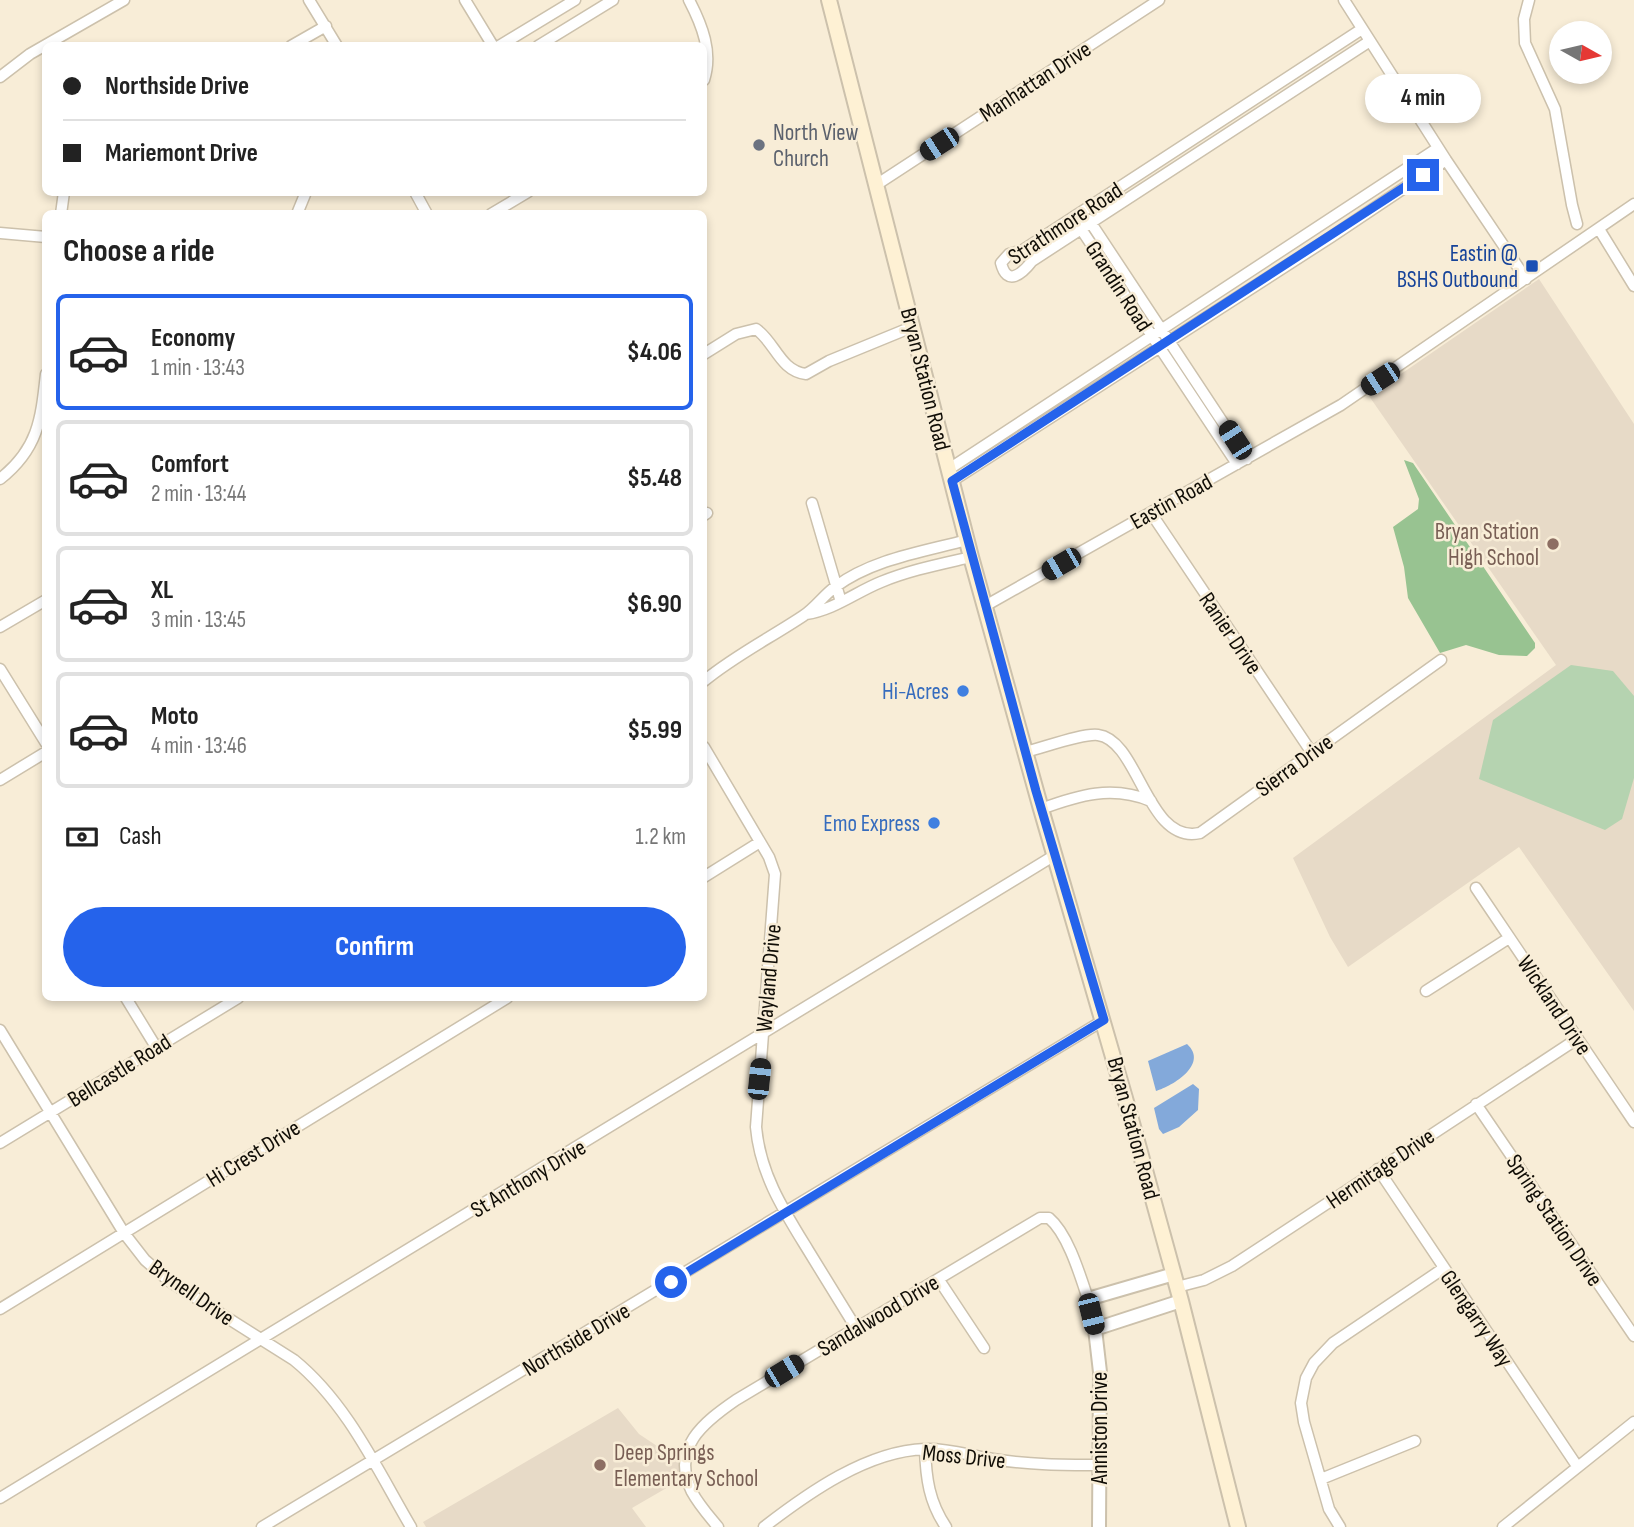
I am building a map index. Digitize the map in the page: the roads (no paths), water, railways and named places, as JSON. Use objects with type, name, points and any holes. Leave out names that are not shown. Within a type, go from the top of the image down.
[{"type":"main road","name":"Bryan Station Road","points":[[829,0],[971,556],[1041,809],[1104,1020],[1181,1301],[1238,1527]]},
{"type":"street","points":[[51,42],[124,0]]},
{"type":"street","points":[[309,0],[335,42]]},
{"type":"street","points":[[465,0],[491,42]]},
{"type":"street","points":[[506,42],[575,0]]},
{"type":"street","points":[[688,0],[697,15],[705,42]]},
{"type":"street","name":"Manhattan Drive","points":[[876,185],[1159,0]]},
{"type":"street","points":[[1344,0],[1438,148],[1526,279]]},
{"type":"street","points":[[1529,0],[1524,19],[1525,43],[1555,109],[1577,224]]},
{"type":"street","points":[[544,42],[606,2]]},
{"type":"street","points":[[298,42],[326,26]]},
{"type":"street","name":"Strathmore Road","points":[[1362,29],[1080,214],[1023,250],[1009,254],[1001,263],[1003,270],[1007,275],[1015,276],[1021,273],[1032,261],[1370,41]]},
{"type":"street","points":[[0,77],[42,47]]},
{"type":"street","points":[[707,49],[707,67]]},
{"type":"street","points":[[950,475],[1152,336],[1438,148]]},
{"type":"street","points":[[950,475],[1159,348],[1446,160]]},
{"type":"street","points":[[498,210],[521,196]]},
{"type":"street","name":"Eastin Road","points":[[985,606],[1341,405],[1634,204]]},
{"type":"street","name":"Grandin Road","points":[[1080,214],[1092,222],[1247,459]]},
{"type":"street","name":"Grandin Road","points":[[1080,214],[1081,229],[1237,464]]},
{"type":"street","points":[[1323,225],[1331,237]]},
{"type":"street","points":[[1599,229],[1634,286]]},
{"type":"street","points":[[0,233],[42,237]]},
{"type":"street","points":[[707,352],[736,334],[756,329],[764,335],[788,367],[795,372],[806,374],[829,361],[912,327]]},
{"type":"street","points":[[0,479],[16,466],[34,440],[42,408]]},
{"type":"street","points":[[811,503],[841,602]]},
{"type":"street","name":"Ranier Drive","points":[[1151,513],[1312,753]]},
{"type":"street","points":[[707,679],[806,614],[836,586],[860,572],[900,557],[967,540]]},
{"type":"street","points":[[806,614],[818,612],[865,588],[894,577],[971,556]]},
{"type":"street","points":[[0,627],[42,602]]},
{"type":"street","name":"Sierra Drive","points":[[1025,752],[1087,736],[1103,736],[1115,745],[1172,828],[1186,835],[1200,833],[1441,660]]},
{"type":"street","points":[[0,669],[42,737]]},
{"type":"street","name":"Wayland Drive","points":[[707,752],[760,842],[773,867],[775,882],[757,1142],[764,1169],[786,1214],[856,1328]]},
{"type":"street","points":[[0,780],[42,754]]},
{"type":"street","points":[[1041,809],[1099,792],[1120,792],[1151,801]]},
{"type":"street","points":[[707,875],[760,842]]},
{"type":"street","name":"St Anthony Drive","points":[[0,1499],[1055,855]]},
{"type":"street","name":"Wickland Drive","points":[[1476,888],[1634,1122]]},
{"type":"street","points":[[1426,990],[1509,938]]},
{"type":"street","points":[[128,1001],[156,1047]]},
{"type":"street","name":"Bellcastle Road","points":[[0,1143],[233,1001]]},
{"type":"street","name":"Hi Crest Drive","points":[[0,1309],[502,1001]]},
{"type":"street","name":"Northside Drive","points":[[262,1527],[786,1214],[1104,1020]]},
{"type":"street","name":"Brynell Drive","points":[[0,1030],[124,1233],[145,1260],[169,1281],[294,1360],[325,1387],[411,1527]]},
{"type":"street","name":"Hermitage Drive","points":[[1175,1280],[1204,1280],[1232,1266],[1577,1039]]},
{"type":"street","name":"Spring Station Drive","points":[[1476,1104],[1634,1336]]},
{"type":"street","name":"Glengarry Way","points":[[1378,1169],[1577,1466]]},
{"type":"street","name":"Sandalwood Drive","points":[[718,1527],[697,1499],[688,1480],[687,1454],[698,1430],[736,1400],[1040,1218],[1049,1218]]},
{"type":"street","name":"Anniston Drive","points":[[1049,1218],[1064,1240],[1088,1299],[1095,1329],[1100,1372],[1099,1527]]},
{"type":"street","points":[[1340,1527],[1329,1509],[1304,1422],[1301,1403],[1303,1386],[1310,1370],[1333,1343],[1444,1269]]},
{"type":"street","points":[[939,1280],[984,1348]]},
{"type":"street","points":[[1088,1299],[1175,1280]]},
{"type":"street","points":[[1095,1329],[1181,1301]]},
{"type":"street","points":[[1503,1527],[1634,1422]]},
{"type":"street","points":[[1321,1479],[1415,1441]]},
{"type":"street","points":[[925,1449],[929,1493],[935,1510],[946,1527]]},
{"type":"street","name":"Moss Drive","points":[[764,1527],[833,1480],[880,1459],[907,1451],[925,1449],[1025,1464],[1100,1465]]},
{"type":"water","points":[[1187,1044],[1193,1052],[1191,1066],[1179,1079],[1156,1091],[1148,1061]]},
{"type":"water","points":[[1193,1084],[1199,1089],[1198,1110],[1179,1127],[1163,1134],[1159,1129],[1154,1108]]},
{"type":"place","name":"North View Church","points":[[759,145]]},
{"type":"place","name":"Eastin @ BSHS Outbound","points":[[1532,266]]},
{"type":"place","name":"Bryan Station High School","points":[[1553,544]]},
{"type":"place","name":"Hi-Acres","points":[[963,691]]},
{"type":"place","name":"Emo Express","points":[[934,823]]},
{"type":"place","name":"Deep Springs Elementary School","points":[[600,1465]]}]
